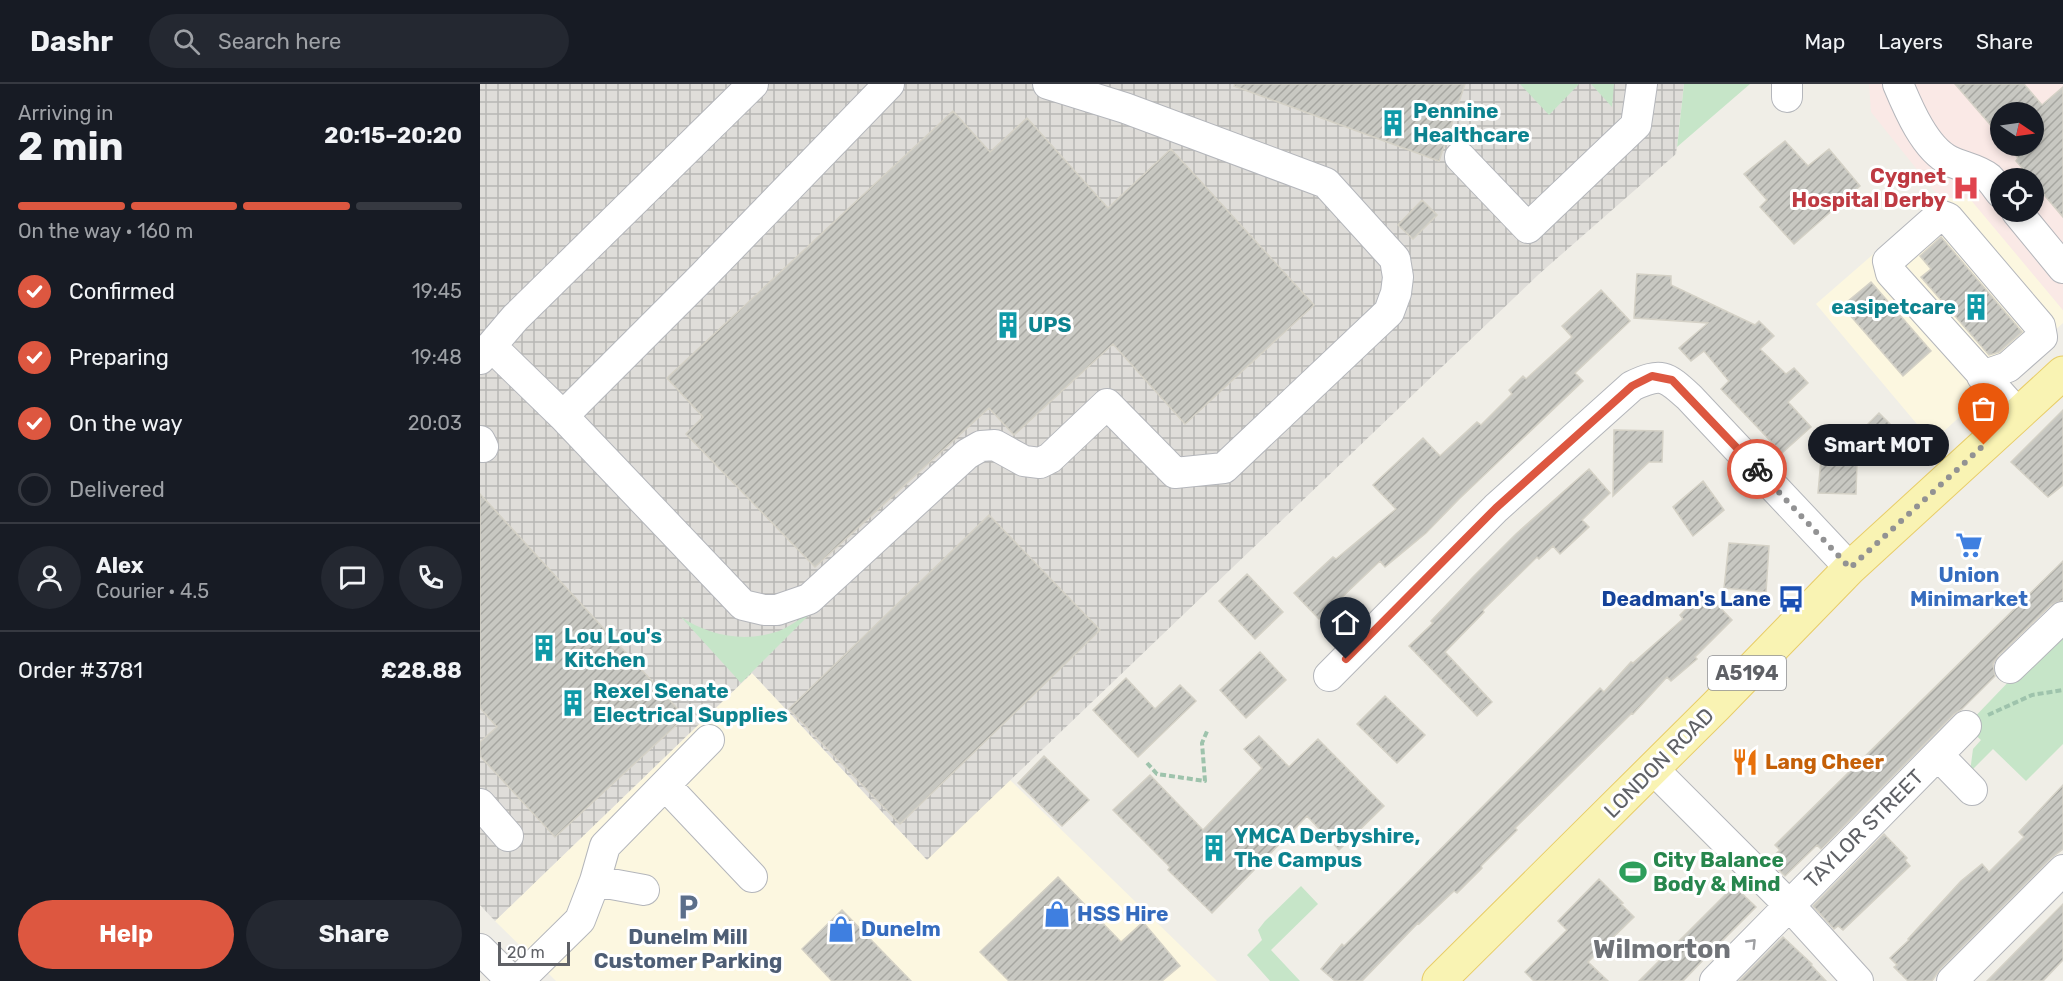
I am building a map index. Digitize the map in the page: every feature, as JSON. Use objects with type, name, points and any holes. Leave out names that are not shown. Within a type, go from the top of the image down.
[{"type":"main road","name":"LONDON ROAD","points":[[1439,981],[1653,769],[1850,568],[2063,373]]},
{"type":"street","points":[[753,84],[515,318],[483,354],[563,416],[743,605],[764,610],[777,610],[809,599],[967,454],[981,446],[995,445],[1024,461],[1040,463],[1050,458],[1107,404],[1175,473],[1224,468],[1389,312],[1396,293],[1398,277],[1395,259],[1326,183],[1125,108],[1048,84]]},
{"type":"street","points":[[563,416],[889,84]]},
{"type":"street","points":[[1460,157],[1528,228],[1636,125],[1642,84]]},
{"type":"street","points":[[1898,84],[1913,120],[1930,142],[1949,161],[1990,179]]},
{"type":"street","points":[[1982,376],[2008,368],[2042,337],[2040,326],[1948,218],[1940,215],[1888,261],[1891,273],[1982,376],[2018,414]]},
{"type":"street","points":[[2025,222],[2063,268]]},
{"type":"street","points":[[1329,676],[1505,500],[1632,386],[1652,376],[1672,380],[1850,568]]},
{"type":"street","points":[[2010,668],[2063,617]]},
{"type":"street","name":"TAYLOR STREET","points":[[1715,981],[1789,905],[1955,773],[1966,726]]},
{"type":"street","points":[[518,981],[580,920],[605,846],[709,740]]},
{"type":"street","points":[[1653,769],[1789,905],[1858,981]]},
{"type":"street","points":[[665,785],[752,877]]},
{"type":"street","points":[[480,804],[508,836]]},
{"type":"street","points":[[1952,981],[2063,870]]},
{"type":"street","points":[[595,881],[644,890]]},
{"type":"street","points":[[480,949],[512,981]]},
{"type":"path","points":[[1966,726],[2032,695],[2063,690]]},
{"type":"path","points":[[1147,763],[1158,774],[1205,781],[1202,743],[1208,729]]},
{"type":"shaded area","points":[[480,84],[1684,84],[1676,154],[1538,275],[927,860],[752,673],[495,921],[480,905]]},
{"type":"shaded area","name":"Cygnet Hospital Derby","points":[[1869,84],[2063,84],[2063,310],[1970,199],[1939,197],[1871,112]]},
{"type":"shaded area","points":[[1939,197],[1970,198],[2063,310],[2063,323],[1932,442],[1816,304]]},
{"type":"shaded area","points":[[752,673],[926,859],[1009,779],[1217,981],[556,981],[495,921]]},
{"type":"green space","points":[[1520,84],[1579,84],[1549,115]]},
{"type":"green space","points":[[1591,84],[1614,84],[1612,107]]},
{"type":"green space","points":[[1684,84],[1750,84],[1677,147]]},
{"type":"green space","points":[[818,606],[741,683],[681,617],[716,633],[753,637],[784,629]]},
{"type":"green space","points":[[2063,625],[2063,744],[2026,781],[1993,749],[1970,772],[1973,749],[1981,740],[1966,726]]},
{"type":"green space","points":[[1301,886],[1318,904],[1271,950],[1300,981],[1270,981],[1247,955],[1262,940],[1258,930],[1265,921]]},
{"type":"building","name":"Pennine Healthcare","points":[[1235,84],[1465,84],[1439,161],[1234,86]]},
{"type":"building","points":[[1955,84],[2024,84],[2039,102],[1990,102],[1990,124]]},
{"type":"building","points":[[2063,87],[2063,217],[2044,195],[2044,168],[2022,168],[2016,161],[2018,158],[2016,156],[2044,156],[2044,103]]},
{"type":"building","name":"UPS","points":[[953,111],[990,152],[1027,118],[1108,208],[1171,149],[1314,305],[1185,424],[1113,344],[1014,435],[989,408],[815,567],[686,434],[703,417],[667,378]]},
{"type":"building","points":[[1785,141],[1808,166],[1829,149],[1860,186],[1794,244],[1760,207],[1767,200],[1744,174]]},
{"type":"building","points":[[1422,200],[1437,215],[1413,239],[1398,225]]},
{"type":"building","name":"easipetcare","points":[[1941,237],[2022,332],[1999,352],[1989,355],[1921,277],[1931,269],[1920,256]]},
{"type":"building","points":[[1637,274],[1671,276],[1671,285],[1755,325],[1759,321],[1774,336],[1760,349],[1786,374],[1794,368],[1808,383],[1788,402],[1811,427],[1782,453],[1721,389],[1729,381],[1704,351],[1691,361],[1679,348],[1708,323],[1634,318]]},
{"type":"building","points":[[1871,282],[1931,351],[1903,376],[1842,306]]},
{"type":"building","points":[[1601,290],[1630,321],[1575,373],[1583,381],[1426,533],[1385,567],[1380,561],[1319,619],[1294,593],[1333,557],[1336,559],[1396,509],[1373,485],[1423,438],[1440,456],[1477,422],[1481,425],[1512,394],[1509,390],[1523,376],[1526,379],[1572,337],[1562,326]]},
{"type":"building","points":[[2063,410],[2063,485],[2048,497],[2011,462]]},
{"type":"building","points":[[1879,413],[1907,441],[1894,454],[1866,426]]},
{"type":"building","points":[[1614,430],[1663,431],[1662,462],[1649,462],[1613,496]]},
{"type":"building","points":[[1821,459],[1857,460],[1856,494],[1818,493]]},
{"type":"building","points":[[1589,469],[1610,493],[1582,520],[1589,527],[1560,554],[1553,546],[1539,559],[1537,557],[1483,610],[1484,612],[1445,652],[1492,702],[1477,716],[1409,646],[1516,534]]},
{"type":"building","points":[[1703,481],[1724,510],[1693,536],[1673,507]]},
{"type":"building","points":[[480,494],[685,717],[555,837],[480,756],[480,742],[497,727],[480,708]]},
{"type":"building","points":[[989,515],[1100,630],[900,824],[789,709]]},
{"type":"building","points":[[1729,543],[1769,546],[1766,592],[1724,588]]},
{"type":"building","points":[[2063,561],[2063,600],[2051,605],[1998,656],[1993,664],[1995,676],[1954,714],[1821,849],[1817,845],[1785,876],[1769,860],[1780,850],[1775,845]]},
{"type":"building","points":[[1247,574],[1283,612],[1255,639],[1219,601]]},
{"type":"building","points":[[1704,591],[1732,620],[1695,657],[1697,659],[1671,681],[1667,677],[1633,714],[1515,828],[1517,830],[1457,893],[1454,891],[1418,923],[1362,981],[1335,981],[1321,969],[1342,944],[1344,946],[1600,688],[1604,692],[1631,662],[1633,663],[1683,619],[1680,615]]},
{"type":"building","points":[[1260,652],[1286,680],[1246,718],[1220,690]]},
{"type":"building","points":[[1126,678],[1155,709],[1180,685],[1196,701],[1138,757],[1093,710]]},
{"type":"building","points":[[1385,696],[1425,735],[1397,763],[1357,724]]},
{"type":"building","name":"YMCA Derbyshire, The Campus","points":[[1259,736],[1289,767],[1318,739],[1384,806],[1339,850],[1307,816],[1212,913],[1168,870],[1170,867],[1113,810],[1150,775],[1203,830],[1262,768],[1244,749]]},
{"type":"building","points":[[1044,756],[1089,800],[1062,826],[1018,783]]},
{"type":"building","points":[[2063,785],[2063,849],[2051,858],[1940,969],[1932,981],[1908,981],[1894,967],[1897,965],[1890,958],[1961,881],[1982,864],[1989,872],[2024,837],[2019,832]]},
{"type":"building","points":[[1884,834],[1907,858],[1905,860],[1910,866],[1843,930],[1838,926],[1834,929],[1813,906]]},
{"type":"building","name":"HSS Hire","points":[[1058,877],[1121,942],[1143,922],[1180,966],[1162,981],[1009,981],[980,952]]},
{"type":"building","points":[[1599,879],[1634,917],[1588,962],[1608,981],[1534,981],[1525,972],[1567,930],[1558,921]]},
{"type":"building","points":[[1734,886],[1756,907],[1683,981],[1639,981]]},
{"type":"building","points":[[2063,904],[2063,960],[2043,981],[1987,981]]},
{"type":"building","name":"Dunelm","points":[[842,910],[911,981],[832,981],[802,949]]},
{"type":"building","points":[[1783,937],[1812,964],[1826,981],[1739,981]]},
{"type":"way so far","points":[[1757,469],[1850,568],[1984,445]]},
{"type":"place","name":"Pennine Healthcare","points":[[1393,123]]},
{"type":"place","name":"Cygnet Hospital Derby","points":[[1966,188]]},
{"type":"place","name":"easipetcare","points":[[1976,307]]},
{"type":"place","name":"UPS","points":[[1008,325]]},
{"type":"place","name":"Smart MOT","points":[[1984,445]]},
{"type":"place","name":"Union Minimarket","points":[[1969,545]]},
{"type":"place","name":"Deadman's Lane","points":[[1791,599]]},
{"type":"place","name":"Lou Lou's Kitchen","points":[[544,648]]},
{"type":"place","name":"Rexel Senate Electrical Supplies","points":[[573,703]]},
{"type":"place","name":"Lang Cheer","points":[[1745,762]]},
{"type":"place","name":"YMCA Derbyshire, The Campus","points":[[1214,848]]},
{"type":"place","name":"City Balance Body & Mind","points":[[1633,872]]},
{"type":"place","name":"Dunelm Mill Customer Parking","points":[[688,907]]},
{"type":"place","name":"HSS Hire","points":[[1057,914]]},
{"type":"place","name":"Dunelm","points":[[841,929]]},
{"type":"district","name":"Wilmorton","points":[[1662,949]]},
{"type":"route","points":[[1346,659],[1496,508],[1632,386],[1652,376],[1672,380],[1757,469]]}]
